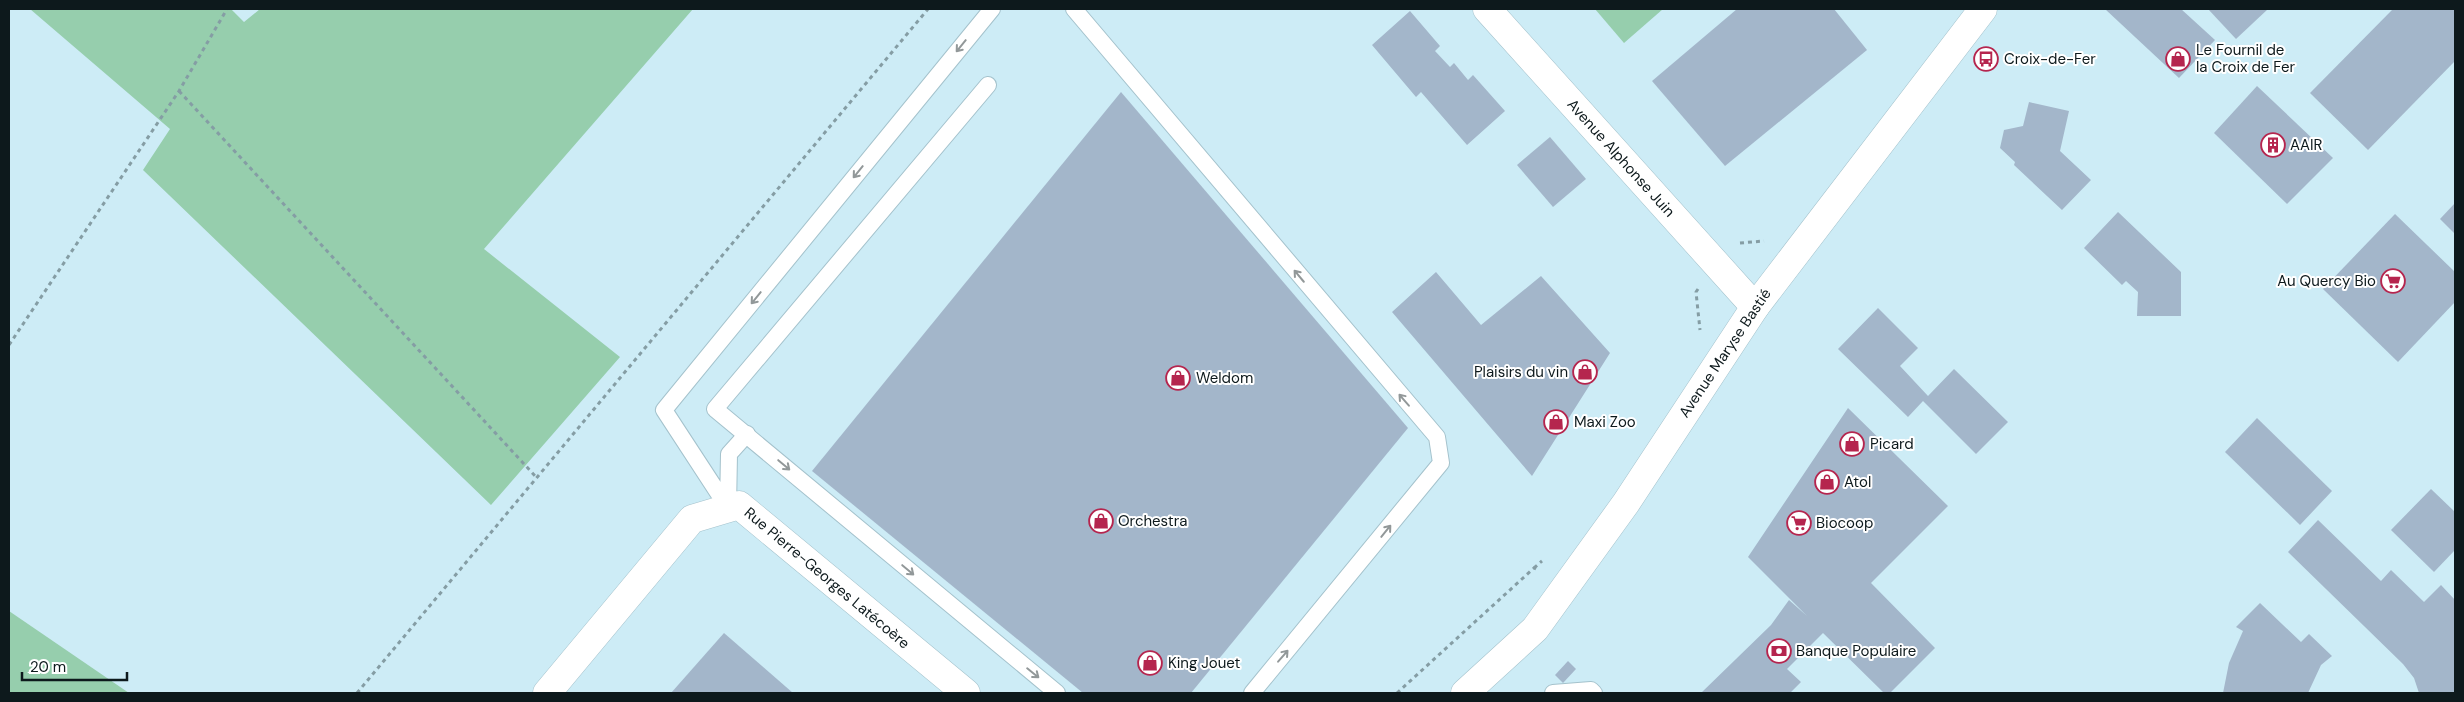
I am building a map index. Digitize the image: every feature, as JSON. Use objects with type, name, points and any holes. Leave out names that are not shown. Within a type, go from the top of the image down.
[{"type":"street","name":"Avenue Alphonse Juin","points":[[1487,9],[1755,308]]},
{"type":"street","name":"Avenue Maryse Bastié","points":[[1465,693],[1535,629],[1573,579],[1626,503],[1755,308],[1983,9]]},
{"type":"street","name":"Rue Pierre-Georges Latécoère","points":[[547,693],[692,518],[739,505],[966,693]]},
{"type":"lane","points":[[728,508],[664,410],[992,9]]},
{"type":"lane","points":[[1074,9],[1437,437],[1441,464],[1252,693]]},
{"type":"lane","points":[[988,85],[716,409],[1058,693]]},
{"type":"lane","points":[[728,508],[729,454],[747,434]]},
{"type":"lane","points":[[1553,693],[1592,692]]},
{"type":"path","points":[[9,346],[179,91],[228,9]]},
{"type":"path","points":[[357,693],[928,9]]},
{"type":"path","points":[[179,91],[537,478]]},
{"type":"path","points":[[1397,693],[1534,568],[1573,579]]},
{"type":"green space","points":[[30,9],[231,9],[244,22],[260,9],[693,9],[484,249],[620,357],[491,505],[143,170],[170,129]]},
{"type":"green space","points":[[1595,9],[1663,9],[1624,43]]},
{"type":"green space","points":[[9,611],[129,693],[9,693]]},
{"type":"building","points":[[1737,9],[1834,9],[1867,50],[1725,166],[1652,81]]},
{"type":"building","name":"Le Fournil de la Croix de Fer","points":[[2105,9],[2181,9],[2215,40],[2179,78]]},
{"type":"building","points":[[2208,9],[2268,9],[2236,39]]},
{"type":"building","points":[[2393,9],[2455,9],[2455,61],[2368,150],[2310,93]]},
{"type":"building","points":[[1410,11],[1440,46],[1435,51],[1450,67],[1454,63],[1468,80],[1473,75],[1505,111],[1467,145],[1421,92],[1416,97],[1372,45]]},
{"type":"building","name":"AAIR","points":[[2257,86],[2333,158],[2287,204],[2214,133]]},
{"type":"building","points":[[1121,92],[1408,428],[1191,693],[1083,693],[812,471]]},
{"type":"building","points":[[2029,102],[2069,111],[2060,151],[2091,180],[2062,210],[2014,165],[2015,162],[2000,148],[2004,130],[2023,126]]},
{"type":"building","points":[[1550,137],[1586,179],[1553,207],[1517,165]]},
{"type":"building","points":[[2455,203],[2455,234],[2440,219]]},
{"type":"building","points":[[2118,212],[2181,272],[2181,316],[2137,316],[2138,292],[2126,281],[2122,285],[2084,248]]},
{"type":"building","name":"Au Quercy Bio","points":[[2395,214],[2455,272],[2455,302],[2398,362],[2323,289]]},
{"type":"building","points":[[1436,272],[1481,325],[1541,276],[1610,353],[1532,476],[1392,312]]},
{"type":"building","points":[[1878,308],[1918,348],[1900,366],[1928,396],[1954,369],[2008,422],[1976,454],[1923,401],[1908,417],[1838,349]]},
{"type":"building","points":[[1848,408],[1948,506],[1871,583],[1935,648],[1890,693],[1884,693],[1823,633],[1787,669],[1801,682],[1790,693],[1701,693],[1771,625],[1789,600],[1807,616],[1748,557]]},
{"type":"building","points":[[2257,418],[2332,491],[2300,525],[2225,452]]},
{"type":"building","points":[[2431,489],[2455,512],[2455,550],[2434,572],[2391,530]]},
{"type":"building","points":[[2318,520],[2381,581],[2391,570],[2424,602],[2441,585],[2455,600],[2455,693],[2419,693],[2414,678],[2403,664],[2288,552]]},
{"type":"building","points":[[2260,603],[2301,642],[2309,634],[2332,656],[2321,665],[2308,693],[2223,693],[2229,663],[2243,631],[2236,627]]},
{"type":"building","points":[[724,633],[793,693],[671,693]]},
{"type":"building","points":[[1568,661],[1576,669],[1563,683],[1555,675]]},
{"type":"place","name":"Croix-de-Fer","points":[[1986,59]]},
{"type":"place","name":"Le Fournil de la Croix de Fer","points":[[2178,59]]},
{"type":"place","name":"AAIR","points":[[2273,145]]},
{"type":"place","name":"Au Quercy Bio","points":[[2393,281]]},
{"type":"place","name":"Plaisirs du vin","points":[[1585,372]]},
{"type":"place","name":"Weldom","points":[[1178,378]]},
{"type":"place","name":"Maxi Zoo","points":[[1556,422]]},
{"type":"place","name":"Picard","points":[[1852,444]]},
{"type":"place","name":"Atol","points":[[1827,482]]},
{"type":"place","name":"Orchestra","points":[[1101,521]]},
{"type":"place","name":"Biocoop","points":[[1799,523]]},
{"type":"place","name":"Banque Populaire","points":[[1779,651]]},
{"type":"place","name":"King Jouet","points":[[1150,663]]}]
